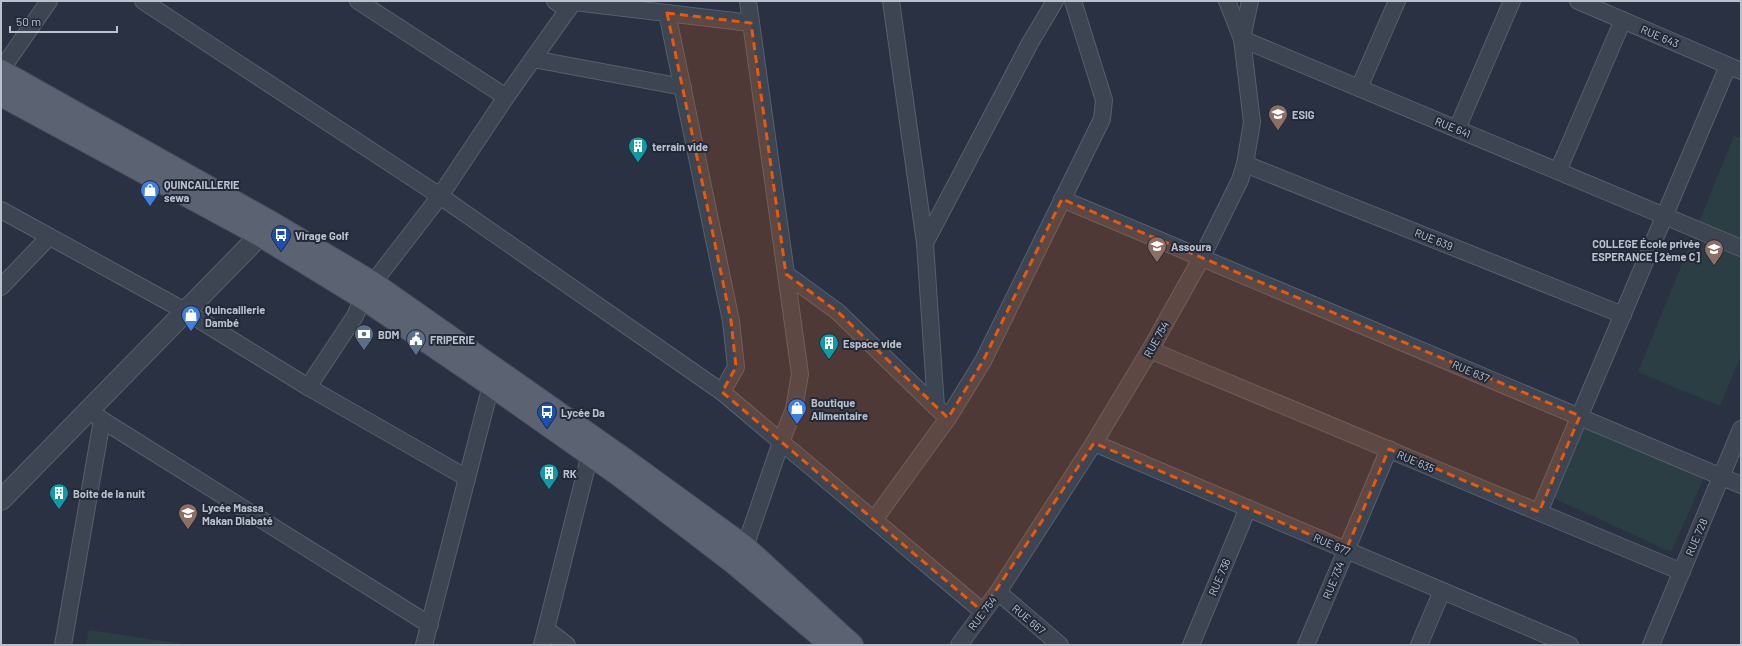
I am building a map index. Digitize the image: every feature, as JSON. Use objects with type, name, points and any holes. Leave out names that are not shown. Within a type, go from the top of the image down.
[{"type":"main road","points":[[1,71],[368,290],[495,378],[624,459],[739,555],[852,645]]},
{"type":"main road","points":[[1,95],[266,229]]},
{"type":"main road","points":[[495,378],[590,454],[739,555],[831,645]]},
{"type":"street","points":[[1,71],[49,1]]},
{"type":"street","points":[[143,1],[440,196],[722,392],[982,611]]},
{"type":"street","points":[[358,1],[506,97]]},
{"type":"street","points":[[555,1],[751,23]]},
{"type":"street","points":[[739,555],[794,409],[800,374],[748,1]]},
{"type":"street","points":[[891,1],[925,243],[936,407]]},
{"type":"street","points":[[925,243],[1030,43],[1055,1]]},
{"type":"street","points":[[874,520],[948,418],[982,361],[1102,119],[1104,100],[1073,1]]},
{"type":"street","name":"RUE 754","points":[[959,645],[982,611],[998,592],[1094,443],[1150,350],[1202,257],[1240,180],[1245,164],[1252,122],[1242,39],[1227,1]]},
{"type":"street","points":[[1242,39],[1250,1]]},
{"type":"street","points":[[1359,88],[1397,1]]},
{"type":"street","points":[[1457,129],[1512,1]]},
{"type":"street","name":"RUE 643","points":[[1578,1],[1734,68]]},
{"type":"street","points":[[308,387],[354,316],[368,290],[440,196],[506,97],[572,4]]},
{"type":"street","points":[[667,13],[731,321],[736,367],[722,392]]},
{"type":"street","points":[[1558,171],[1623,20]]},
{"type":"street","name":"RUE 641","points":[[1242,39],[1741,248]]},
{"type":"street","points":[[533,59],[683,87]]},
{"type":"street","points":[[1539,512],[1665,215],[1734,68]]},
{"type":"street","name":"RUE 639","points":[[1245,164],[1622,315]]},
{"type":"street","name":"RUE 637","points":[[1062,199],[1741,485]]},
{"type":"street","points":[[1,210],[185,311],[308,387],[467,478]]},
{"type":"street","points":[[1,500],[95,415],[185,311],[213,285],[266,229]]},
{"type":"street","points":[[1,286],[49,237]]},
{"type":"street","points":[[786,274],[838,312],[948,418]]},
{"type":"street","name":"RUE 635","points":[[1150,350],[1682,572]]},
{"type":"street","points":[[424,645],[467,478],[495,378]]},
{"type":"street","points":[[95,415],[430,624]]},
{"type":"street","points":[[63,645],[95,415]]},
{"type":"street","name":"RUE 728","points":[[1651,645],[1741,429]]},
{"type":"street","name":"RUE 677","points":[[1094,443],[1442,591],[1542,639],[1570,645]]},
{"type":"street","name":"RUE 734","points":[[1306,645],[1389,449]]},
{"type":"street","points":[[542,645],[590,454]]},
{"type":"street","name":"RUE 736","points":[[1191,645],[1248,508]]},
{"type":"street","points":[[1419,645],[1442,591]]},
{"type":"street","name":"RUE 667","points":[[998,592],[1060,645]]},
{"type":"street","points":[[546,629],[567,645]]},
{"type":"highlighted area","points":[[667,13],[751,23],[786,274],[838,312],[948,418],[983,361],[1062,199],[1580,416],[1539,512],[1389,449],[1346,550],[1094,443],[982,611],[722,392],[736,367],[731,321]]},
{"type":"green space","points":[[1734,136],[1741,138],[1741,355],[1720,406],[1638,372]]},
{"type":"green space","points":[[1585,422],[1705,476],[1671,552],[1551,497]]},
{"type":"green space","points":[[89,630],[190,645],[86,645]]},
{"type":"place","name":"ESIG","points":[[1278,131]]},
{"type":"place","name":"terrain vide","points":[[638,163]]},
{"type":"place","name":"QUINCAILLERIE sewa","points":[[150,207]]},
{"type":"place","name":"Virage Golf","points":[[281,252]]},
{"type":"place","name":"Assoura","points":[[1157,263]]},
{"type":"place","name":"COLLEGE École privée ESPERANCE [2ème C]","points":[[1714,266]]},
{"type":"place","name":"Quincaillerie Dambé","points":[[191,332]]},
{"type":"place","name":"BDM","points":[[364,351]]},
{"type":"place","name":"FRIPERIE","points":[[416,356]]},
{"type":"place","name":"Espace vide","points":[[829,360]]},
{"type":"place","name":"Boutique Alimentaire","points":[[797,425]]},
{"type":"place","name":"Lycée Da","points":[[547,429]]},
{"type":"place","name":"RK","points":[[549,490]]},
{"type":"place","name":"Boite de la nuit","points":[[59,510]]},
{"type":"place","name":"Lycée Massa Makan Diabaté","points":[[188,530]]}]
